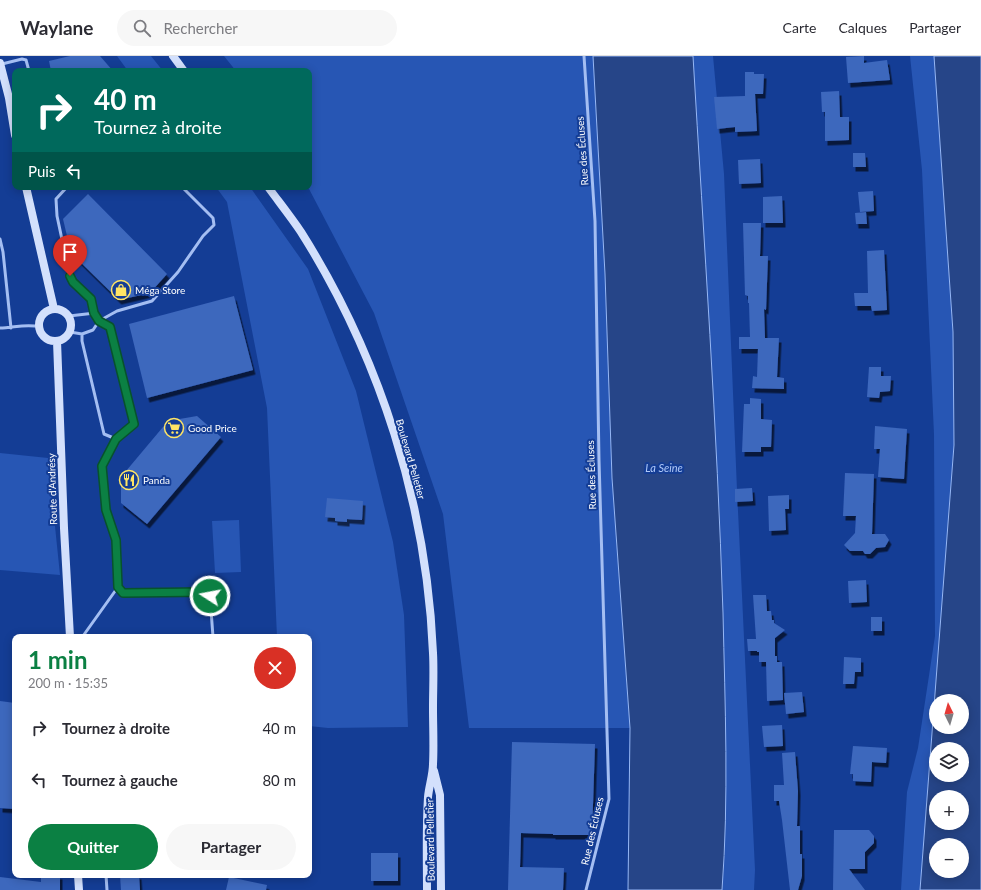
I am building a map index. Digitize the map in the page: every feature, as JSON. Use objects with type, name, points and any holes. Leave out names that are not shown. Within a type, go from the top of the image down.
[{"type":"main road","points":[[173,56],[182,68]]},
{"type":"main road","points":[[0,64],[12,120]]},
{"type":"main road","points":[[27,190],[54,309]]},
{"type":"main road","name":"Boulevard Pelletier","points":[[270,190],[300,230],[342,305],[381,393],[402,458],[421,544],[431,610],[434,654],[433,766],[428,796],[427,890]]},
{"type":"main road","points":[[54,309],[62,311],[69,316],[71,324],[70,332],[65,338],[57,341],[49,339],[42,334],[40,326],[41,318],[46,312],[54,309]]},
{"type":"main road","name":"Route d'Andrésy","points":[[57,341],[70,634]]},
{"type":"main road","name":"Boulevard Pelletier","points":[[433,766],[440,794],[441,890]]},
{"type":"main road","points":[[78,878],[79,890]]},
{"type":"lane","name":"Rue des Écluses","points":[[584,56],[595,221],[598,460],[609,799],[586,890]]},
{"type":"lane","points":[[0,64],[22,59],[26,60],[28,68]]},
{"type":"lane","points":[[64,190],[56,199],[57,216],[68,269],[73,282],[91,299],[94,313],[99,321],[110,327],[134,424],[116,439],[102,466],[106,510],[116,540],[118,587],[85,634]]},
{"type":"lane","points":[[70,332],[82,334],[93,330],[99,321],[117,311],[152,301],[178,272],[203,236],[214,224],[213,218],[185,190]]},
{"type":"lane","points":[[0,239],[3,252],[11,328]]},
{"type":"lane","points":[[69,316],[94,313]]},
{"type":"lane","points":[[0,328],[33,325],[40,326]]},
{"type":"lane","points":[[82,334],[82,341],[104,434],[116,439]]},
{"type":"lane","points":[[118,587],[123,593],[204,592],[210,596],[213,634]]},
{"type":"lane","points":[[106,878],[107,890]]},
{"type":"shaded area","points":[[117,56],[151,56],[161,68],[126,68]]},
{"type":"shaded area","points":[[224,56],[593,56],[605,274],[612,478],[630,728],[469,728],[443,514],[374,313],[310,190],[312,190],[312,68],[234,68]]},
{"type":"shaded area","points":[[693,56],[713,56],[724,174],[755,870],[754,890],[722,890],[725,852],[720,522]]},
{"type":"shaded area","points":[[910,56],[934,56],[953,332],[954,445],[935,694],[929,694],[929,734],[932,734],[931,742],[929,742],[929,772],[920,890],[901,890],[907,792],[918,748],[935,636],[934,434],[922,170]]},
{"type":"shaded area","points":[[218,190],[252,190],[308,269],[356,391],[393,542],[404,615],[408,727],[328,728],[312,726],[312,634],[277,634],[267,408],[227,202]]},
{"type":"shaded area","points":[[0,453],[48,458],[60,575],[0,570]]},
{"type":"shaded area","points":[[239,520],[241,572],[215,573],[212,521]]},
{"type":"water","name":"La Seine","points":[[593,56],[693,56],[714,404],[723,613],[726,786],[722,890],[628,890],[630,728],[612,478],[605,274]]},
{"type":"water","points":[[934,56],[981,56],[981,890],[920,890],[929,772],[929,782],[969,782],[969,742],[931,742],[932,734],[969,734],[969,694],[935,694],[954,445],[953,332]]},
{"type":"building","points":[[70,56],[100,56],[110,68],[50,68],[49,61]]},
{"type":"building","points":[[864,56],[864,63],[887,60],[890,80],[848,83],[846,57]]},
{"type":"building","points":[[745,72],[764,74],[763,94],[755,94],[757,131],[735,132],[735,127],[717,129],[714,97],[745,96]]},
{"type":"building","points":[[839,91],[840,117],[849,117],[849,140],[825,141],[825,112],[822,112],[821,92]]},
{"type":"building","points":[[853,153],[865,153],[866,167],[853,167]]},
{"type":"building","points":[[760,159],[761,183],[739,184],[738,160]]},
{"type":"building","points":[[873,191],[874,211],[860,212],[858,192]]},
{"type":"building","points":[[88,194],[167,274],[150,293],[119,300],[71,253],[63,219]]},
{"type":"building","points":[[782,196],[783,223],[763,223],[763,197]]},
{"type":"building","points":[[866,212],[867,224],[856,224],[855,213]]},
{"type":"building","points":[[743,223],[761,223],[760,256],[768,256],[766,310],[764,309],[765,338],[779,338],[777,377],[784,378],[784,389],[752,388],[753,376],[757,377],[758,349],[739,349],[739,337],[750,337],[749,303],[748,296],[745,295]]},
{"type":"building","points":[[884,250],[887,310],[872,311],[871,306],[855,306],[854,293],[868,293],[867,251]]},
{"type":"building","points":[[234,296],[253,370],[147,398],[129,324]]},
{"type":"building","points":[[869,367],[881,367],[881,376],[891,376],[890,391],[880,392],[879,398],[867,397]]},
{"type":"building","points":[[750,398],[761,399],[761,419],[772,420],[771,447],[761,447],[761,452],[742,452],[744,404],[750,404]]},
{"type":"building","points":[[197,416],[221,437],[147,524],[121,503],[121,477],[168,421]]},
{"type":"building","points":[[875,426],[907,429],[904,479],[878,477],[880,449],[874,449]]},
{"type":"building","points":[[845,473],[874,474],[872,534],[885,534],[889,540],[885,547],[876,548],[870,554],[865,554],[863,551],[850,551],[844,545],[855,533],[856,516],[843,516]]},
{"type":"building","points":[[752,488],[753,501],[735,502],[735,489]]},
{"type":"building","points":[[789,495],[789,509],[785,509],[786,530],[769,531],[768,496]]},
{"type":"building","points":[[327,498],[363,501],[362,520],[347,519],[347,522],[335,521],[335,518],[325,517]]},
{"type":"building","points":[[866,580],[867,602],[849,603],[848,581]]},
{"type":"building","points":[[753,595],[766,595],[767,611],[771,611],[772,620],[774,620],[774,623],[785,630],[775,638],[775,656],[777,656],[777,662],[782,662],[783,700],[767,701],[766,662],[759,662],[759,652],[748,651],[747,639],[756,639]]},
{"type":"building","points":[[871,617],[882,617],[882,631],[871,631]]},
{"type":"building","points":[[844,657],[861,658],[861,672],[855,672],[854,684],[843,684]]},
{"type":"building","points":[[802,692],[804,712],[786,714],[784,693]]},
{"type":"building","points":[[0,701],[12,703],[12,809],[0,808]]},
{"type":"building","points":[[782,725],[783,746],[764,747],[762,726]]},
{"type":"building","points":[[512,742],[595,744],[592,835],[521,833],[520,867],[564,868],[563,890],[508,890]]},
{"type":"building","points":[[853,746],[887,748],[886,763],[872,762],[871,782],[853,781],[853,774],[850,774]]},
{"type":"building","points":[[795,752],[798,791],[797,826],[800,826],[802,876],[798,890],[790,890],[782,820],[779,801],[774,801],[774,785],[784,785],[782,753]]},
{"type":"building","points":[[834,830],[869,830],[874,836],[874,843],[865,852],[865,869],[849,869],[865,890],[833,890]]},
{"type":"building","points":[[371,853],[398,853],[398,881],[371,881]]},
{"type":"building","points":[[0,877],[41,882],[41,878],[60,878],[60,890],[0,890]]},
{"type":"building","points":[[120,878],[139,878],[140,890],[121,890]]},
{"type":"building","points":[[229,878],[267,885],[266,890],[226,890]]},
{"type":"place","name":"Méga Store","points":[[121,290]]},
{"type":"place","name":"Good Price","points":[[174,428]]},
{"type":"place","name":"Panda","points":[[129,480]]},
{"type":"route","points":[[70,276],[73,282],[91,299],[94,313],[99,321],[110,327],[134,424],[116,439],[102,466],[106,510],[116,540],[118,587],[123,593],[204,592],[210,596]]}]
